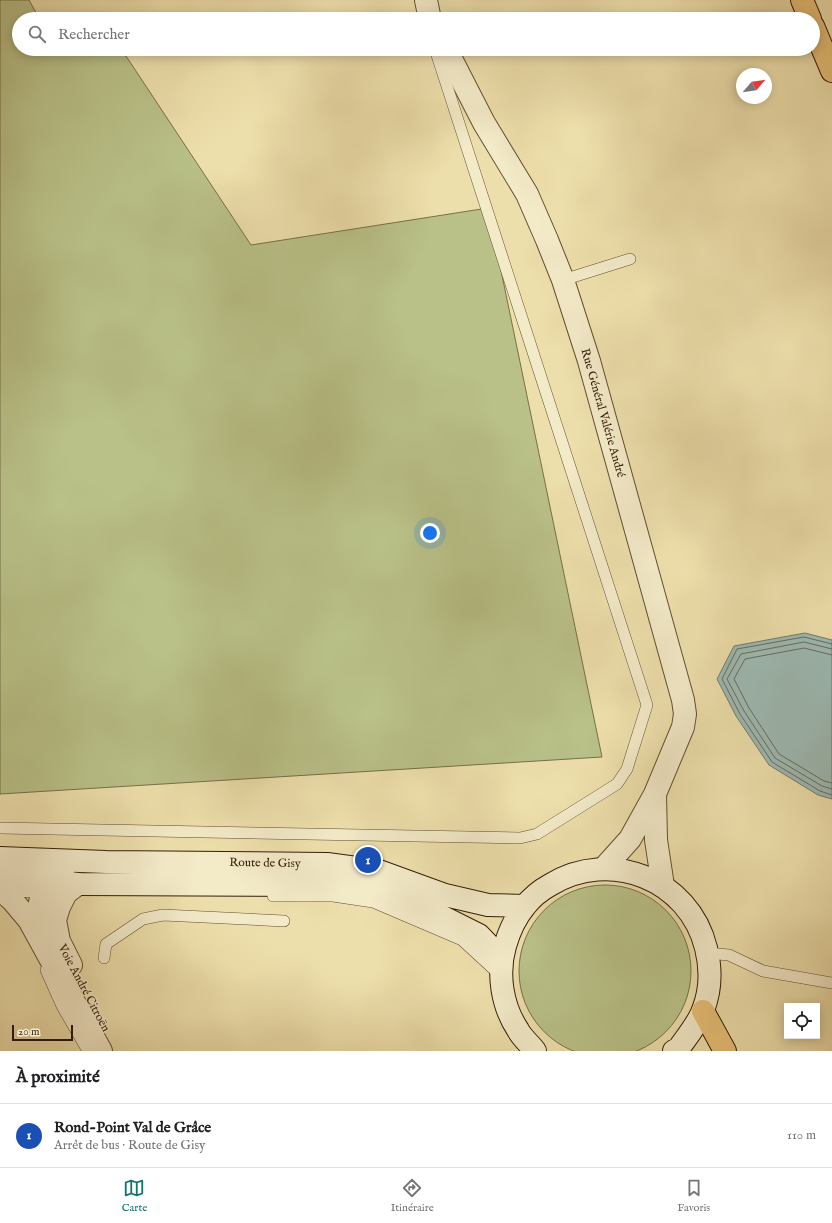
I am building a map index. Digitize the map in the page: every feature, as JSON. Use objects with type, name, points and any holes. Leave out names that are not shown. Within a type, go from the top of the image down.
[{"type":"highway","points":[[802,0],[807,12]]},
{"type":"highway","points":[[820,43],[832,71]]},
{"type":"highway","points":[[703,1011],[725,1051]]},
{"type":"street","points":[[426,0],[428,12]]},
{"type":"street","name":"Rue Général Valérie André","points":[[450,56],[484,123],[527,194],[563,280],[589,361],[683,700],[685,714],[683,727],[655,794],[630,839],[603,869]]},
{"type":"street","name":"Rue Général Valérie André","points":[[655,794],[656,840],[663,886]]},
{"type":"street","name":"Route de Gisy","points":[[0,858],[78,861],[327,864],[379,871],[445,895],[488,905],[525,906]]},
{"type":"street","points":[[35,929],[59,887],[78,861]]},
{"type":"street","points":[[535,1051],[518,1030],[505,1004],[501,967],[510,930],[525,906],[541,890],[560,879],[581,871],[603,869],[624,870],[644,876],[663,886],[680,900],[694,917],[703,937],[709,961],[709,986],[703,1011],[679,1048],[674,1051]]},
{"type":"street","name":"Route de Gisy","points":[[1,888],[345,885],[369,889],[393,897],[443,917],[479,935],[501,967]]},
{"type":"street","name":"Voie André Citroën","points":[[59,887],[59,907],[55,920],[59,941],[117,1051]]},
{"type":"street","points":[[1,888],[35,929],[101,1051]]},
{"type":"lane","points":[[421,0],[424,12]]},
{"type":"lane","points":[[0,828],[520,838],[537,834],[617,784],[627,769],[647,705],[437,56]]},
{"type":"lane","points":[[563,280],[630,259]]},
{"type":"lane","points":[[104,958],[106,944],[143,919],[163,915],[284,922]]},
{"type":"lane","points":[[35,929],[37,948],[46,972],[62,1006],[88,1051]]},
{"type":"lane","points":[[707,953],[730,955],[763,971],[832,983]]},
{"type":"green space","points":[[0,0],[29,0],[36,12],[12,12],[12,56],[126,56],[251,245],[488,208],[602,757],[0,794]]},
{"type":"green space","points":[[613,885],[630,888],[646,895],[660,904],[672,916],[681,930],[688,946],[691,963],[691,979],[688,996],[677,1019],[660,1038],[638,1051],[572,1051],[564,1047],[550,1038],[538,1026],[525,1004],[520,988],[520,954],[525,938],[533,923],[550,904],[557,899],[572,891],[588,886]]},
{"type":"water","points":[[805,633],[832,640],[832,799],[818,795],[769,765],[736,716],[717,679],[734,646]]},
{"type":"place","name":"Rond-Point Val de Grâce","points":[[368,860]]}]
